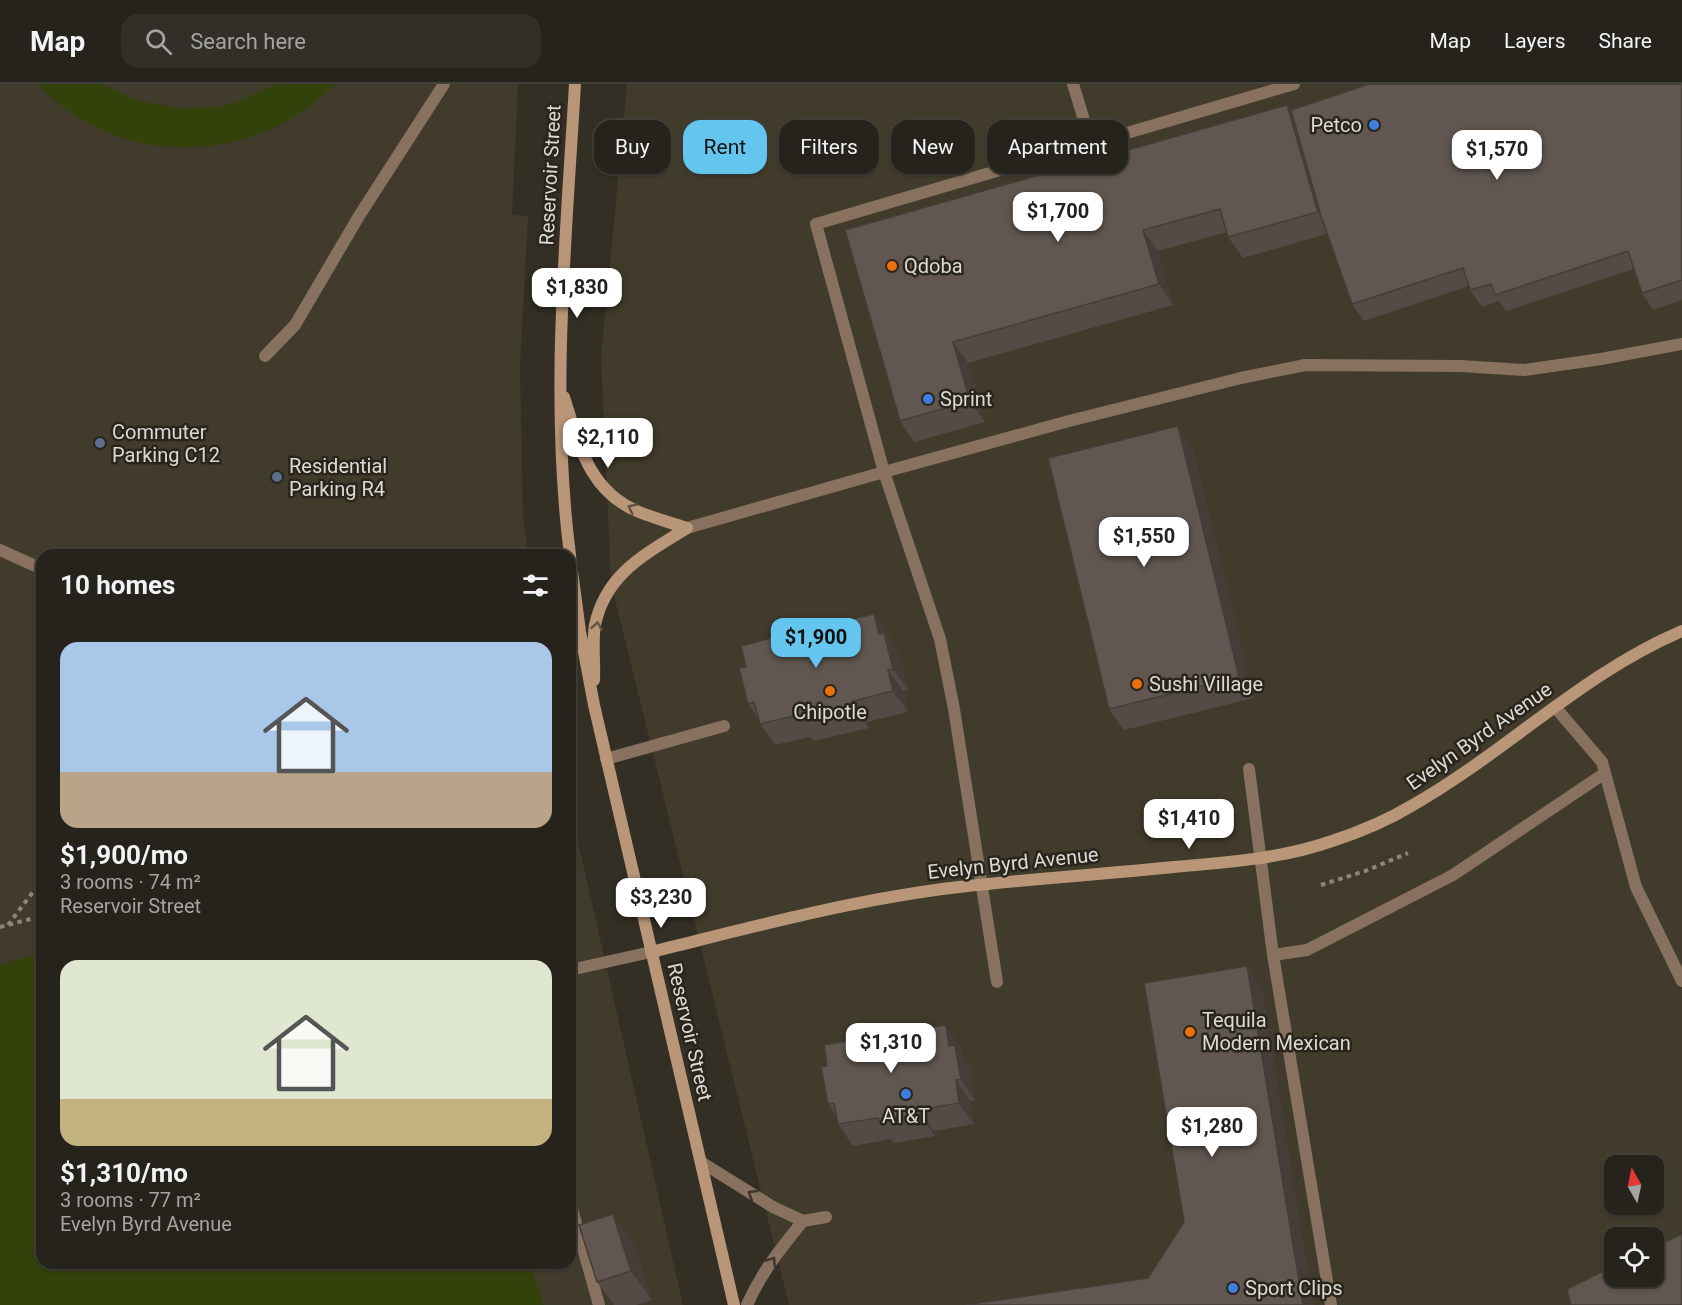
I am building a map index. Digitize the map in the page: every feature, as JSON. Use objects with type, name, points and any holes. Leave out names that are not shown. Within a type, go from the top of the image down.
[{"type":"main road","name":"Reservoir Street","points":[[569,549],[560,430],[560,383],[575,84]]},
{"type":"main road","points":[[560,383],[590,470],[602,486],[617,500],[637,511],[687,528]]},
{"type":"main road","points":[[594,705],[595,626],[604,600],[618,576],[635,561],[687,528]]},
{"type":"main road","name":"Reservoir Street","points":[[576,601],[606,759],[734,1305]]},
{"type":"main road","name":"Evelyn Byrd Avenue","points":[[651,952],[843,906],[905,894],[1262,858],[1329,842],[1392,817],[1431,795],[1609,669],[1641,650],[1682,631]]},
{"type":"street","points":[[266,356],[295,325],[360,216],[444,84]]},
{"type":"street","points":[[1073,84],[1084,120]]},
{"type":"street","points":[[1128,131],[1294,84]]},
{"type":"street","points":[[987,173],[816,224],[884,472],[940,639],[954,709],[997,982]]},
{"type":"street","points":[[687,528],[1069,421],[1305,365],[1460,366],[1524,370],[1682,344]]},
{"type":"street","points":[[0,550],[36,565]]},
{"type":"street","points":[[1555,707],[1602,762],[1636,887],[1682,981]]},
{"type":"street","points":[[606,759],[724,726]]},
{"type":"street","points":[[1249,769],[1273,955],[1331,1305]]},
{"type":"street","points":[[1273,955],[1307,950],[1453,875],[1605,773]]},
{"type":"street","points":[[576,969],[651,952]]},
{"type":"street","points":[[700,1162],[773,1207],[803,1221],[826,1217]]},
{"type":"street","points":[[747,1305],[774,1257],[803,1221]]},
{"type":"street","points":[[576,1223],[599,1305]]},
{"type":"path","points":[[1321,885],[1368,870],[1408,852]]},
{"type":"path","points":[[8,925],[36,888]]},
{"type":"path","points":[[0,927],[36,918]]},
{"type":"shaded area","points":[[0,84],[518,84],[512,215],[528,216],[520,366],[523,516],[527,549],[36,549],[36,1269],[576,1269],[576,832],[683,1305],[0,1305]]},
{"type":"shaded area","points":[[627,84],[1682,84],[1682,1305],[789,1305],[611,583],[601,358],[618,174],[671,174],[671,120],[624,120]]},
{"type":"green space","points":[[38,84],[101,84],[138,101],[184,109],[217,107],[234,103],[277,84],[335,84],[306,109],[273,128],[237,141],[200,147],[163,146],[126,139],[91,124],[55,101]]},
{"type":"green space","points":[[36,955],[36,1269],[532,1269],[543,1305],[0,1305],[0,965]]},
{"type":"building","points":[[1369,84],[1682,84],[1682,280],[1642,293],[1628,251],[1495,295],[1491,284],[1470,290],[1463,268],[1352,304],[1321,216],[1291,110]]},
{"type":"building","points":[[1287,105],[1318,212],[1228,237],[1220,209],[1143,230],[1159,284],[953,342],[970,401],[900,421],[845,230],[1043,174],[1128,174],[1128,150]]},
{"type":"building","points":[[1178,426],[1239,677],[1109,709],[1048,458]]},
{"type":"building","name":"Chipotle","points":[[874,614],[879,634],[884,633],[893,669],[888,670],[893,691],[853,701],[854,707],[799,720],[798,715],[760,724],[754,702],[748,704],[739,668],[746,667],[741,646],[779,636],[778,630],[833,617],[834,623]]},
{"type":"building","points":[[1247,966],[1303,1305],[965,1305],[1148,1278],[1184,1222],[1144,983]]},
{"type":"building","name":"AT&T","points":[[946,1025],[949,1046],[955,1045],[961,1079],[956,1080],[959,1103],[919,1110],[920,1115],[838,1124],[834,1103],[828,1104],[821,1067],[827,1066],[824,1045],[864,1038],[863,1032],[906,1026],[907,1031]]},
{"type":"building","points":[[613,1214],[631,1271],[597,1282],[579,1225]]},
{"type":"building","points":[[1682,1234],[1682,1305],[1571,1305],[1567,1289],[1604,1271],[1604,1287],[1664,1287],[1664,1243]]},
{"type":"place","name":"Petco","points":[[1374,125]]},
{"type":"place","name":"Qdoba","points":[[892,266]]},
{"type":"place","name":"Sprint","points":[[928,399]]},
{"type":"place","name":"Commuter Parking C12","points":[[100,443]]},
{"type":"place","name":"Residential Parking R4","points":[[277,477]]},
{"type":"place","name":"Sushi Village","points":[[1137,684]]},
{"type":"place","name":"Chipotle","points":[[830,691]]},
{"type":"place","name":"Tequila Modern Mexican","points":[[1190,1032]]},
{"type":"place","name":"AT&T","points":[[906,1094]]},
{"type":"place","name":"Sport Clips","points":[[1233,1288]]}]
